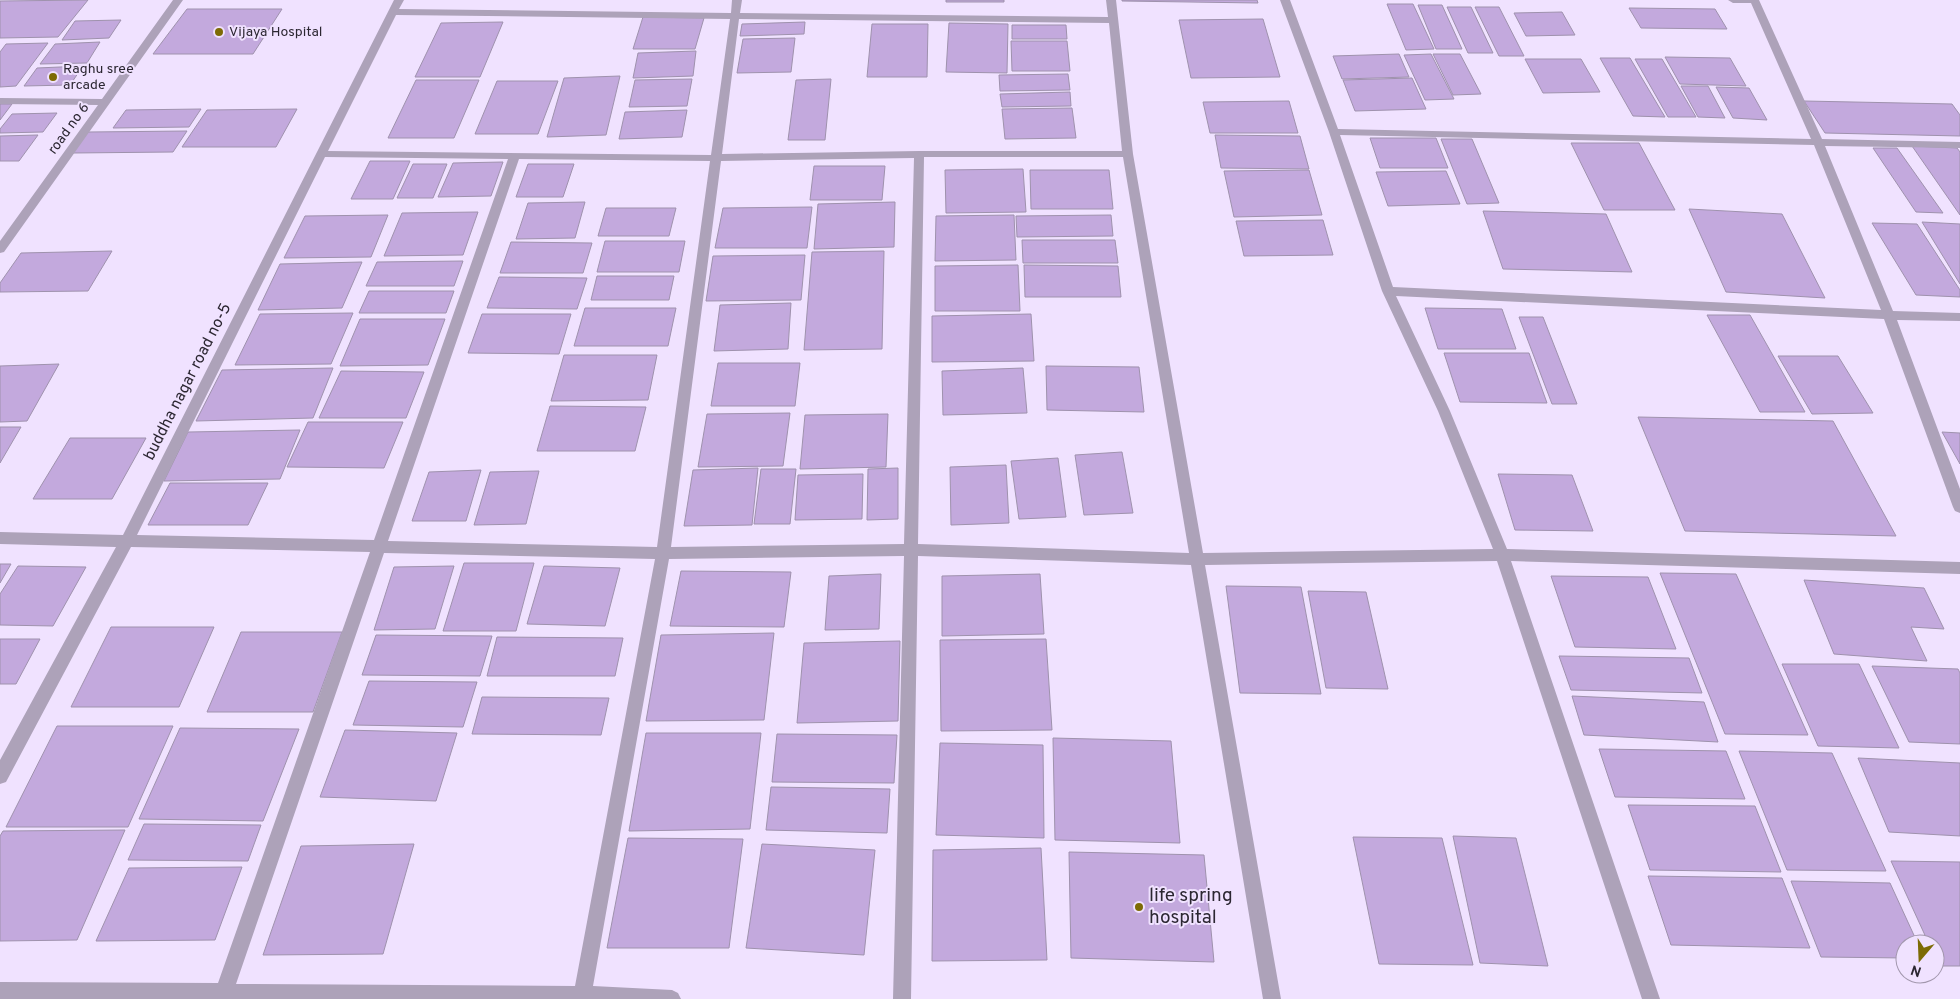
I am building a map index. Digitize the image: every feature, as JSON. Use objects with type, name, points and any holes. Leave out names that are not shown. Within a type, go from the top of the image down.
[{"type":"street","name":"road no 6","points":[[0,249],[5,235],[106,102],[178,0]]},
{"type":"street","name":"buddha nagar road no-5","points":[[0,776],[126,542],[399,0]]},
{"type":"street","points":[[582,997],[663,553],[737,0]]},
{"type":"street","points":[[1111,0],[1128,154],[1272,999]]},
{"type":"street","points":[[1285,0],[1334,132],[1388,291],[1444,411],[1502,556],[1651,999]]},
{"type":"street","points":[[1733,0],[1754,0],[1818,142],[1889,316],[1960,506]]},
{"type":"street","points":[[393,12],[1114,20]]},
{"type":"street","points":[[0,101],[106,102]]},
{"type":"street","points":[[1334,132],[1960,145]]},
{"type":"street","points":[[322,154],[716,158],[919,154],[1128,154]]},
{"type":"street","points":[[902,999],[919,154]]},
{"type":"street","points":[[224,993],[515,156]]},
{"type":"street","points":[[1388,291],[1889,316],[1960,317]]},
{"type":"street","points":[[0,538],[663,553],[911,550],[1197,559],[1502,556],[1960,568]]},
{"type":"street","points":[[0,991],[672,999]]},
{"type":"building","points":[[88,0],[58,37],[0,38],[0,1]]},
{"type":"building","points":[[946,0],[1004,0],[1004,2],[946,2]]},
{"type":"building","points":[[1257,0],[1258,3],[1122,1]]},
{"type":"building","points":[[1387,4],[1413,4],[1434,49],[1406,50]]},
{"type":"building","points":[[1418,5],[1442,5],[1462,49],[1436,49]]},
{"type":"building","points":[[1447,7],[1471,7],[1493,53],[1468,53]]},
{"type":"building","points":[[1475,7],[1499,7],[1524,56],[1499,56]]},
{"type":"building","points":[[1629,8],[1715,9],[1727,29],[1641,28]]},
{"type":"building","name":"Vijaya Hospital","points":[[187,9],[282,9],[253,54],[153,54]]},
{"type":"building","points":[[1562,12],[1575,35],[1526,36],[1514,13]]},
{"type":"building","points":[[643,17],[704,18],[695,49],[633,49]]},
{"type":"building","points":[[1263,19],[1280,77],[1191,78],[1179,20]]},
{"type":"building","points":[[121,20],[109,38],[62,40],[75,21]]},
{"type":"building","points":[[503,22],[480,77],[415,77],[441,23]]},
{"type":"building","points":[[805,22],[804,34],[740,36],[742,24]]},
{"type":"building","points":[[949,23],[1008,24],[1007,73],[946,72]]},
{"type":"building","points":[[872,24],[928,24],[927,77],[867,77]]},
{"type":"building","points":[[1012,25],[1066,25],[1067,39],[1012,39]]},
{"type":"building","points":[[795,38],[791,72],[737,73],[743,39]]},
{"type":"building","points":[[1011,41],[1067,41],[1070,71],[1012,71]]},
{"type":"building","points":[[100,42],[87,63],[40,64],[55,44]]},
{"type":"building","points":[[48,43],[16,86],[0,87],[0,52],[6,44]]},
{"type":"building","points":[[696,51],[693,76],[633,78],[638,53]]},
{"type":"building","points":[[1399,54],[1409,77],[1342,79],[1333,56]]},
{"type":"building","points":[[1431,54],[1454,99],[1425,100],[1404,55]]},
{"type":"building","points":[[1433,54],[1460,54],[1481,94],[1453,95]]},
{"type":"building","points":[[1665,57],[1730,58],[1746,86],[1680,84]]},
{"type":"building","points":[[1600,58],[1630,58],[1665,117],[1633,116]]},
{"type":"building","points":[[1525,59],[1581,59],[1600,92],[1543,93]]},
{"type":"building","points":[[1635,59],[1662,59],[1696,117],[1668,117]]},
{"type":"building","name":"Raghu sree arcade","points":[[83,66],[70,85],[24,86],[37,68]]},
{"type":"building","points":[[1068,74],[1070,90],[1000,91],[999,75]]},
{"type":"building","points":[[620,76],[606,135],[547,137],[564,78]]},
{"type":"building","points":[[1412,78],[1426,109],[1355,111],[1343,80]]},
{"type":"building","points":[[692,79],[687,106],[629,107],[635,80]]},
{"type":"building","points":[[831,79],[825,140],[788,140],[796,80]]},
{"type":"building","points":[[416,80],[479,80],[454,138],[388,138]]},
{"type":"building","points":[[497,81],[558,81],[538,134],[475,134]]},
{"type":"building","points":[[1681,86],[1708,86],[1725,118],[1698,117]]},
{"type":"building","points":[[1716,87],[1749,88],[1767,120],[1733,118]]},
{"type":"building","points":[[1070,92],[1071,106],[1002,107],[1000,94]]},
{"type":"building","points":[[1289,101],[1298,133],[1210,133],[1203,102]]},
{"type":"building","points":[[1804,101],[1952,104],[1960,115],[1960,136],[1825,133]]},
{"type":"building","points":[[0,104],[12,104],[0,120]]},
{"type":"building","points":[[1072,108],[1076,138],[1005,139],[1002,109]]},
{"type":"building","points":[[201,109],[189,127],[113,128],[126,110]]},
{"type":"building","points":[[297,109],[276,147],[182,147],[207,110]]},
{"type":"building","points":[[687,110],[682,137],[619,139],[625,112]]},
{"type":"building","points":[[57,113],[43,132],[0,133],[0,129],[12,114]]},
{"type":"building","points":[[187,131],[173,152],[73,153],[88,132]]},
{"type":"building","points":[[38,135],[19,161],[0,161],[0,136]]},
{"type":"building","points":[[1215,135],[1300,136],[1309,169],[1221,168]]},
{"type":"building","points":[[1370,138],[1436,138],[1448,168],[1380,168]]},
{"type":"building","points":[[1441,139],[1472,139],[1499,203],[1467,204]]},
{"type":"building","points":[[1571,143],[1639,143],[1675,210],[1604,210]]},
{"type":"building","points":[[1912,146],[1957,148],[1960,152],[1960,215]]},
{"type":"building","points":[[1873,148],[1897,148],[1943,213],[1916,212]]},
{"type":"building","points":[[370,161],[410,161],[393,199],[351,199]]},
{"type":"building","points":[[503,162],[491,196],[438,197],[453,163]]},
{"type":"building","points":[[413,164],[447,164],[433,198],[397,198]]},
{"type":"building","points":[[528,164],[574,164],[563,197],[516,197]]},
{"type":"building","points":[[814,166],[885,166],[882,200],[810,200]]},
{"type":"building","points":[[1023,169],[1026,212],[946,213],[945,170]]},
{"type":"building","points":[[1030,170],[1109,170],[1113,209],[1031,209]]},
{"type":"building","points":[[1309,170],[1322,215],[1234,217],[1224,171]]},
{"type":"building","points":[[1446,171],[1460,204],[1388,206],[1376,172]]},
{"type":"building","points":[[585,202],[575,238],[516,239],[528,203]]},
{"type":"building","points":[[895,202],[894,247],[814,249],[818,204]]},
{"type":"building","points":[[812,207],[807,248],[715,248],[723,208]]},
{"type":"building","points":[[606,208],[676,208],[669,236],[598,236]]},
{"type":"building","points":[[1689,209],[1782,214],[1825,298],[1726,292]]},
{"type":"building","points":[[1483,211],[1606,214],[1632,272],[1503,269]]},
{"type":"building","points":[[478,212],[463,255],[384,256],[402,213]]},
{"type":"building","points":[[388,215],[371,257],[284,258],[305,216]]},
{"type":"building","points":[[1014,215],[1016,260],[935,261],[936,216]]},
{"type":"building","points":[[1111,215],[1113,236],[1017,237],[1016,216]]},
{"type":"building","points":[[1323,220],[1333,255],[1244,256],[1236,221]]},
{"type":"building","points":[[1922,222],[1960,224],[1960,284]]},
{"type":"building","points":[[1872,223],[1917,224],[1960,290],[1960,297],[1916,295]]},
{"type":"building","points":[[1022,240],[1115,240],[1118,263],[1023,263]]},
{"type":"building","points":[[605,241],[685,241],[679,272],[597,272]]},
{"type":"building","points":[[511,242],[592,243],[583,273],[500,273]]},
{"type":"building","points":[[112,251],[88,291],[0,292],[0,283],[21,253]]},
{"type":"building","points":[[884,251],[882,349],[804,350],[812,252]]},
{"type":"building","points":[[805,255],[801,300],[706,301],[713,256]]},
{"type":"building","points":[[463,261],[454,286],[366,286],[377,262]]},
{"type":"building","points":[[362,262],[342,308],[258,310],[280,264]]},
{"type":"building","points":[[1018,265],[1020,311],[935,311],[935,266]]},
{"type":"building","points":[[1024,265],[1118,266],[1121,297],[1025,297]]},
{"type":"building","points":[[597,276],[674,276],[669,300],[591,300]]},
{"type":"building","points":[[499,277],[587,278],[577,309],[487,308]]},
{"type":"building","points":[[369,291],[454,291],[446,313],[359,313]]},
{"type":"building","points":[[791,303],[788,349],[714,351],[720,305]]},
{"type":"building","points":[[585,308],[676,308],[668,346],[574,346]]},
{"type":"building","points":[[1425,308],[1502,309],[1516,349],[1438,349]]},
{"type":"building","points":[[353,313],[331,364],[235,365],[260,314]]},
{"type":"building","points":[[482,314],[571,314],[559,354],[468,353]]},
{"type":"building","points":[[1031,314],[1034,361],[932,362],[932,316]]},
{"type":"building","points":[[1707,315],[1750,315],[1805,412],[1760,412]]},
{"type":"building","points":[[1519,317],[1543,317],[1577,404],[1552,404]]},
{"type":"building","points":[[360,319],[445,319],[428,365],[340,366]]},
{"type":"building","points":[[1444,353],[1529,353],[1547,403],[1460,402]]},
{"type":"building","points":[[564,355],[657,355],[648,400],[551,401]]},
{"type":"building","points":[[1778,356],[1838,356],[1873,413],[1812,414]]},
{"type":"building","points":[[718,363],[800,363],[795,406],[711,406]]},
{"type":"building","points":[[59,364],[27,421],[0,422],[0,366]]},
{"type":"building","points":[[1046,366],[1139,367],[1144,412],[1047,410]]},
{"type":"building","points":[[333,368],[313,418],[196,421],[222,370]]},
{"type":"building","points":[[1023,368],[1027,413],[943,415],[942,371]]},
{"type":"building","points":[[341,371],[424,372],[406,418],[319,418]]},
{"type":"building","points":[[550,406],[646,407],[635,451],[537,451]]},
{"type":"building","points":[[790,413],[783,466],[698,467],[707,414]]},
{"type":"building","points":[[888,414],[886,467],[800,469],[805,415]]},
{"type":"building","points":[[1638,417],[1833,421],[1896,536],[1685,531]]},
{"type":"building","points":[[308,422],[403,422],[384,468],[287,467]]},
{"type":"building","points":[[0,427],[21,427],[0,463]]},
{"type":"building","points":[[300,430],[280,479],[164,481],[188,432]]},
{"type":"building","points":[[1942,432],[1960,433],[1960,464]]},
{"type":"building","points":[[70,438],[146,438],[112,499],[33,499]]},
{"type":"building","points":[[1122,452],[1133,513],[1084,515],[1075,455]]},
{"type":"building","points":[[1058,458],[1066,517],[1019,519],[1011,461]]},
{"type":"building","points":[[1006,465],[1009,523],[951,525],[950,467]]},
{"type":"building","points":[[758,468],[752,525],[684,526],[693,470]]},
{"type":"building","points":[[898,468],[898,519],[867,520],[868,469]]},
{"type":"building","points":[[761,469],[796,469],[790,524],[754,524]]},
{"type":"building","points":[[481,470],[466,521],[412,521],[429,472]]},
{"type":"building","points":[[539,471],[526,524],[474,525],[490,472]]},
{"type":"building","points":[[863,474],[862,519],[795,520],[798,475]]},
{"type":"building","points":[[1498,474],[1572,475],[1593,531],[1515,530]]},
{"type":"building","points":[[170,483],[268,483],[248,525],[148,525]]},
{"type":"building","points":[[464,563],[534,563],[516,631],[443,631]]},
{"type":"building","points":[[0,564],[11,564],[0,583]]},
{"type":"building","points":[[18,566],[86,567],[53,626],[0,625],[0,594]]},
{"type":"building","points":[[454,566],[435,629],[374,630],[394,567]]},
{"type":"building","points":[[544,566],[620,568],[605,626],[527,624]]},
{"type":"building","points":[[681,571],[791,572],[784,627],[670,626]]},
{"type":"building","points":[[1660,573],[1736,574],[1808,735],[1725,734]]},
{"type":"building","points":[[881,574],[879,629],[825,630],[829,576]]},
{"type":"building","points":[[1040,574],[1044,634],[942,636],[942,576]]},
{"type":"building","points":[[1551,576],[1648,577],[1676,649],[1575,647]]},
{"type":"building","points":[[1804,580],[1924,588],[1944,629],[1911,627],[1927,661],[1834,654]]},
{"type":"building","points":[[1226,586],[1301,587],[1321,694],[1240,693]]},
{"type":"building","points":[[1308,591],[1366,592],[1388,689],[1326,688]]},
{"type":"building","points":[[111,627],[214,627],[179,707],[71,707]]},
{"type":"building","points":[[241,632],[342,632],[313,712],[207,712]]},
{"type":"building","points":[[774,633],[764,720],[646,721],[661,635]]},
{"type":"building","points":[[376,635],[492,636],[480,676],[362,675]]},
{"type":"building","points":[[497,637],[623,638],[615,676],[487,676]]},
{"type":"building","points":[[0,639],[40,639],[16,684],[0,684]]},
{"type":"building","points":[[1046,639],[1052,730],[941,731],[940,640]]},
{"type":"building","points":[[900,641],[898,721],[797,723],[804,643]]},
{"type":"building","points":[[1559,656],[1689,658],[1702,693],[1571,690]]},
{"type":"building","points":[[1782,664],[1859,664],[1899,748],[1818,746]]},
{"type":"building","points":[[1872,666],[1958,669],[1960,673],[1960,744],[1909,742]]},
{"type":"building","points":[[369,681],[477,682],[463,727],[353,725]]},
{"type":"building","points":[[1572,696],[1704,702],[1718,742],[1584,735]]},
{"type":"building","points":[[482,697],[609,698],[601,735],[472,734]]},
{"type":"building","points":[[57,726],[173,726],[128,827],[6,827]]},
{"type":"building","points":[[180,728],[299,729],[263,821],[139,819]]},
{"type":"building","points":[[345,730],[457,733],[436,801],[320,797]]},
{"type":"building","points":[[646,733],[761,733],[750,829],[629,831]]},
{"type":"building","points":[[777,734],[897,735],[894,783],[772,782]]},
{"type":"building","points":[[1053,738],[1171,741],[1180,843],[1055,840]]},
{"type":"building","points":[[940,743],[1043,745],[1044,838],[936,835]]},
{"type":"building","points":[[1599,749],[1726,751],[1745,799],[1615,797]]},
{"type":"building","points":[[1739,751],[1832,753],[1886,871],[1787,870]]},
{"type":"building","points":[[1858,758],[1960,763],[1960,836],[1889,832]]},
{"type":"building","points":[[771,787],[890,789],[887,833],[766,830]]},
{"type":"building","points":[[1628,805],[1755,806],[1781,872],[1650,870]]},
{"type":"building","points":[[144,824],[261,825],[248,861],[128,860]]},
{"type":"building","points":[[125,830],[77,940],[0,941],[0,836],[3,831]]},
{"type":"building","points":[[1453,836],[1516,838],[1548,966],[1480,963]]},
{"type":"building","points":[[1353,837],[1442,838],[1473,965],[1379,964]]},
{"type":"building","points":[[628,838],[743,839],[729,948],[607,948]]},
{"type":"building","points":[[414,844],[383,954],[263,955],[301,846]]},
{"type":"building","points":[[762,844],[875,850],[864,955],[746,948]]},
{"type":"building","points":[[1041,848],[1047,960],[932,961],[933,850]]},
{"type":"building","name":"life spring hospital","points":[[1069,852],[1204,855],[1214,962],[1071,958]]},
{"type":"building","points":[[1891,861],[1960,862],[1960,966],[1945,966],[1945,934],[1924,934]]},
{"type":"building","points":[[242,867],[215,940],[96,941],[129,868]]},
{"type":"building","points":[[1648,876],[1782,878],[1810,948],[1671,945]]},
{"type":"building","points":[[1791,881],[1890,883],[1913,934],[1895,934],[1895,958],[1821,957]]},
{"type":"place","name":"Vijaya Hospital","points":[[219,32]]},
{"type":"place","name":"Raghu sree arcade","points":[[53,77]]},
{"type":"place","name":"life spring hospital","points":[[1139,907]]}]
